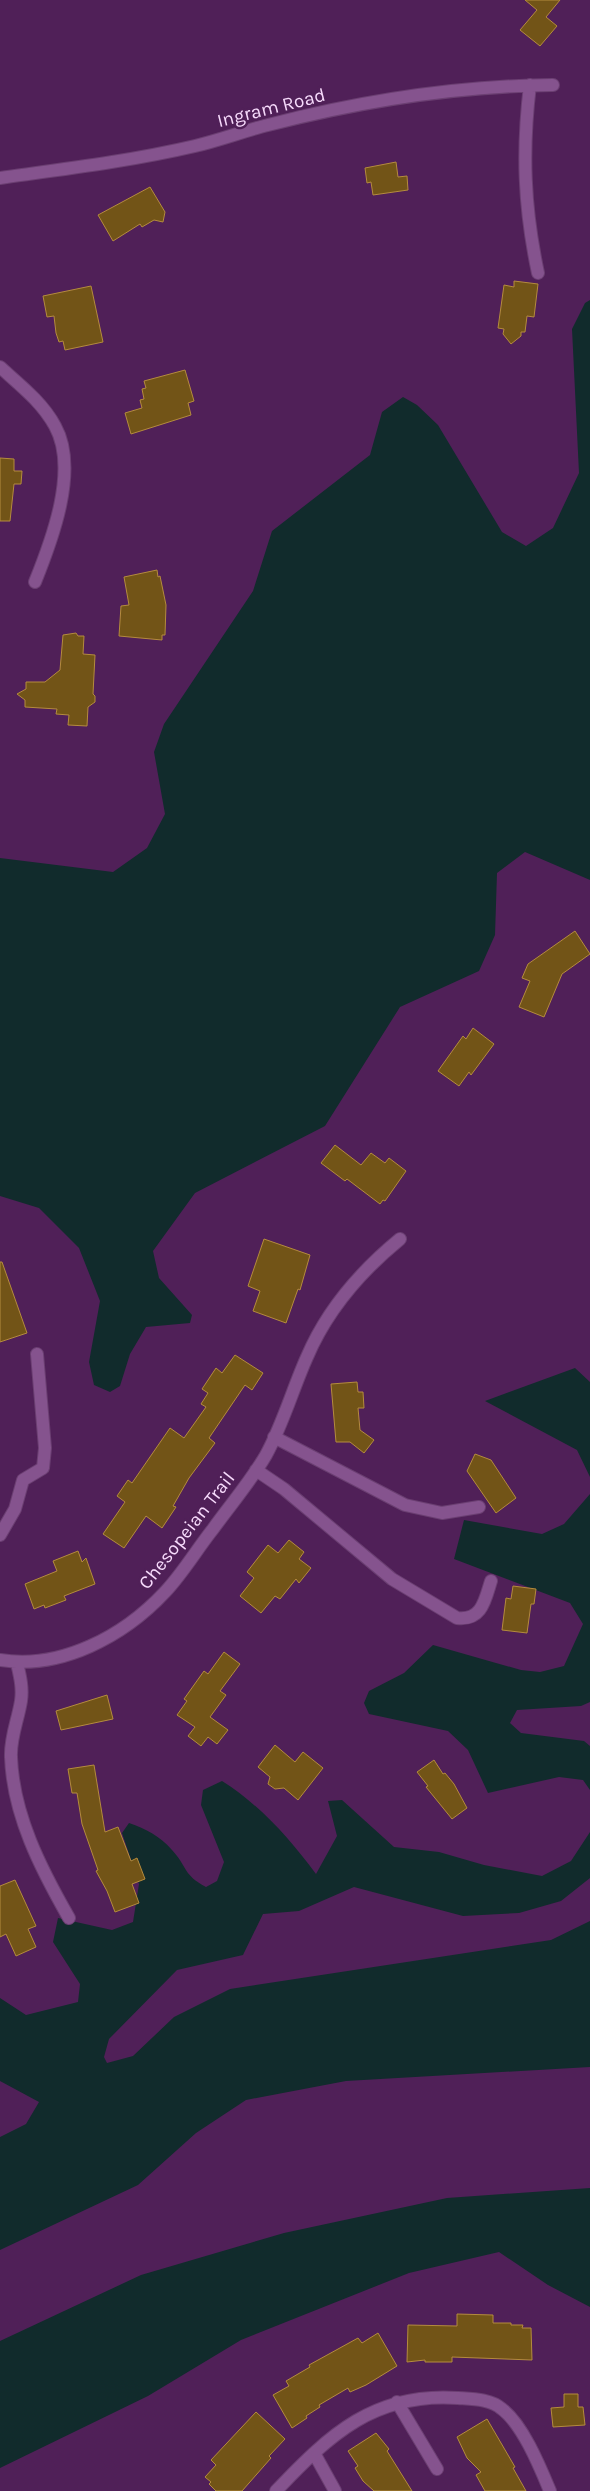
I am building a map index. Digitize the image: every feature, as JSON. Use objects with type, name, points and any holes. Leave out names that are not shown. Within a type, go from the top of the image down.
[{"type":"street","points":[[530,85],[524,162],[528,222],[538,273]]},
{"type":"street","name":"Ingram Road","points":[[0,178],[164,153],[269,125],[433,92],[553,85]]},
{"type":"street","points":[[0,367],[45,410],[56,427],[63,446],[65,477],[55,522],[35,582]]},
{"type":"street","name":"Chesopeian Trail","points":[[0,1660],[17,1663],[37,1662],[62,1656],[103,1641],[133,1621],[165,1592],[256,1470],[274,1437],[308,1354],[329,1316],[355,1281],[400,1239]]},
{"type":"street","points":[[0,1535],[15,1509],[23,1480],[43,1468],[45,1448],[37,1354]]},
{"type":"street","points":[[274,1437],[405,1505],[442,1513],[479,1507]]},
{"type":"street","points":[[256,1470],[284,1489],[392,1579],[457,1618],[466,1620],[476,1616],[481,1611],[491,1581]]},
{"type":"street","points":[[17,1663],[21,1682],[21,1699],[12,1735],[11,1757],[14,1781],[30,1840],[46,1877],[69,1918]]},
{"type":"street","points":[[276,2491],[314,2453],[343,2428],[365,2414],[397,2402],[437,2396],[481,2400],[502,2408],[529,2446],[550,2491]]},
{"type":"street","points":[[397,2402],[437,2469]]},
{"type":"street","points":[[314,2453],[335,2491]]},
{"type":"shaded area","points":[[590,300],[590,880],[525,852],[497,873],[495,935],[479,971],[400,1007],[325,1126],[195,1193],[153,1251],[159,1278],[192,1315],[190,1323],[146,1327],[130,1354],[120,1386],[110,1392],[94,1385],[89,1362],[100,1301],[79,1248],[39,1208],[0,1196],[0,858],[113,872],[147,848],[165,814],[154,752],[164,724],[253,591],[272,531],[370,455],[382,412],[403,397],[417,405],[438,425],[502,532],[526,546],[553,528],[579,473],[572,329],[585,303]]},
{"type":"shaded area","points":[[575,1368],[590,1382],[590,1477],[577,1450],[485,1401]]},
{"type":"shaded area","points":[[590,1494],[590,1702],[581,1706],[517,1710],[510,1723],[521,1733],[584,1741],[590,1746],[590,1790],[583,1780],[559,1777],[488,1793],[468,1750],[448,1731],[369,1714],[364,1703],[369,1691],[404,1673],[433,1645],[521,1670],[540,1672],[564,1666],[583,1624],[570,1603],[454,1559],[464,1520],[542,1534],[564,1524]]},
{"type":"shaded area","points":[[222,1781],[261,1811],[296,1848],[316,1874],[337,1836],[328,1801],[342,1800],[394,1847],[439,1852],[484,1865],[542,1876],[571,1861],[590,1832],[590,1878],[561,1901],[519,1913],[463,1916],[354,1887],[299,1911],[263,1914],[243,1955],[177,1970],[109,2039],[104,2057],[107,2063],[133,2056],[174,2017],[230,1989],[551,1940],[590,1921],[590,2067],[346,2081],[246,2100],[196,2133],[138,2185],[0,2250],[0,2137],[26,2124],[39,2102],[0,2081],[0,1998],[26,2015],[78,2002],[80,1984],[53,1942],[58,1918],[112,1930],[133,1922],[139,1884],[122,1833],[129,1823],[147,1830],[163,1841],[177,1856],[189,1874],[199,1883],[206,1887],[217,1881],[224,1862],[201,1805],[203,1790]]},
{"type":"shaded area","points":[[590,2188],[590,2307],[548,2285],[499,2252],[409,2273],[241,2340],[148,2396],[0,2468],[0,2341],[141,2275],[284,2233],[447,2198]]},
{"type":"building","points":[[525,0],[560,0],[546,17],[557,26],[540,46],[520,30],[537,10]]},
{"type":"building","points":[[396,162],[398,177],[407,176],[408,190],[373,195],[371,182],[367,183],[365,168]]},
{"type":"building","points":[[150,187],[165,212],[163,222],[154,220],[142,227],[140,224],[113,241],[98,215]]},
{"type":"building","points":[[514,281],[538,284],[534,317],[527,316],[525,332],[521,332],[521,336],[511,344],[503,334],[504,329],[498,328],[504,285],[514,287]]},
{"type":"building","points":[[91,286],[103,342],[65,350],[63,341],[59,342],[56,333],[54,316],[47,317],[43,296]]},
{"type":"building","points":[[185,370],[194,401],[188,403],[191,415],[131,434],[125,413],[142,408],[140,400],[144,399],[142,389],[146,388],[144,381]]},
{"type":"building","points":[[0,458],[14,459],[14,471],[22,471],[21,484],[14,484],[10,521],[0,521]]},
{"type":"building","points":[[157,570],[166,605],[165,635],[162,635],[162,640],[119,636],[121,606],[129,605],[124,577]]},
{"type":"building","points":[[76,633],[78,636],[84,636],[83,654],[95,655],[93,694],[95,702],[88,707],[87,726],[68,725],[69,715],[56,714],[57,709],[25,707],[25,700],[17,694],[26,689],[26,682],[45,682],[60,670],[63,635]]},
{"type":"building","points":[[575,931],[590,954],[562,974],[544,1017],[519,1007],[530,981],[522,978],[528,964]]},
{"type":"building","points":[[473,1028],[494,1044],[471,1075],[469,1072],[459,1086],[438,1071],[463,1036],[466,1039]]},
{"type":"building","points":[[335,1145],[361,1165],[371,1153],[385,1163],[389,1158],[406,1171],[385,1201],[383,1200],[380,1204],[347,1179],[345,1181],[321,1163]]},
{"type":"building","points":[[264,1239],[310,1255],[300,1290],[298,1289],[286,1323],[253,1311],[260,1291],[248,1286]]},
{"type":"building","points":[[0,1262],[2,1262],[27,1333],[0,1342]]},
{"type":"building","points":[[235,1355],[263,1373],[252,1390],[245,1385],[209,1438],[215,1443],[189,1478],[173,1506],[176,1507],[162,1528],[146,1516],[124,1548],[103,1534],[125,1502],[117,1496],[128,1480],[132,1483],[170,1428],[184,1438],[206,1407],[201,1404],[208,1393],[202,1389],[216,1368],[222,1373]]},
{"type":"building","points":[[357,1382],[358,1392],[363,1392],[364,1408],[358,1408],[360,1430],[374,1440],[364,1453],[350,1442],[336,1442],[331,1384]]},
{"type":"building","points":[[475,1454],[491,1460],[516,1498],[496,1513],[467,1471]]},
{"type":"building","points":[[289,1540],[304,1552],[299,1559],[311,1568],[299,1583],[296,1579],[280,1599],[275,1596],[261,1613],[240,1596],[254,1578],[247,1572],[268,1545],[278,1553]]},
{"type":"building","points":[[78,1551],[82,1562],[86,1558],[95,1584],[64,1596],[66,1600],[45,1608],[44,1605],[34,1609],[25,1584],[57,1571],[53,1561]]},
{"type":"building","points":[[513,1586],[536,1589],[534,1604],[531,1604],[527,1633],[502,1630],[506,1598],[511,1599]]},
{"type":"building","points":[[224,1652],[240,1664],[220,1691],[226,1695],[210,1717],[228,1730],[217,1744],[208,1737],[201,1746],[188,1736],[195,1727],[177,1715],[187,1701],[184,1699],[204,1671],[208,1674]]},
{"type":"building","points":[[107,1695],[113,1719],[61,1730],[56,1711]]},
{"type":"building","points":[[275,1745],[295,1762],[303,1752],[323,1768],[298,1800],[284,1788],[275,1789],[268,1784],[270,1777],[258,1767]]},
{"type":"building","points":[[434,1760],[443,1774],[445,1773],[454,1784],[467,1808],[452,1819],[426,1787],[428,1786],[417,1772]]},
{"type":"building","points":[[94,1765],[105,1832],[118,1827],[131,1861],[137,1858],[145,1879],[132,1884],[139,1903],[115,1912],[107,1891],[96,1871],[98,1870],[82,1824],[77,1793],[72,1793],[68,1769]]},
{"type":"building","points":[[15,1880],[36,1926],[28,1929],[36,1947],[16,1956],[6,1934],[0,1937],[0,1886]]},
{"type":"building","points":[[457,2314],[493,2315],[493,2323],[511,2323],[511,2325],[523,2325],[522,2328],[531,2328],[532,2360],[452,2357],[452,2362],[425,2362],[425,2360],[407,2362],[408,2325],[457,2326]]},
{"type":"building","points":[[378,2333],[397,2366],[366,2385],[350,2392],[348,2388],[319,2405],[320,2407],[292,2428],[273,2395],[289,2386],[286,2381],[310,2367],[309,2365],[358,2338],[362,2343]]},
{"type":"building","points":[[564,2394],[578,2394],[578,2407],[583,2407],[585,2425],[553,2427],[551,2408],[564,2407]]},
{"type":"building","points":[[256,2412],[285,2439],[242,2491],[216,2491],[209,2484],[211,2482],[205,2477],[216,2465],[211,2460]]},
{"type":"building","points":[[487,2419],[515,2467],[513,2468],[526,2491],[485,2491],[476,2475],[481,2472],[467,2458],[457,2437]]},
{"type":"building","points":[[376,2433],[389,2449],[387,2451],[412,2491],[374,2491],[363,2481],[355,2468],[358,2466],[348,2451]]}]
